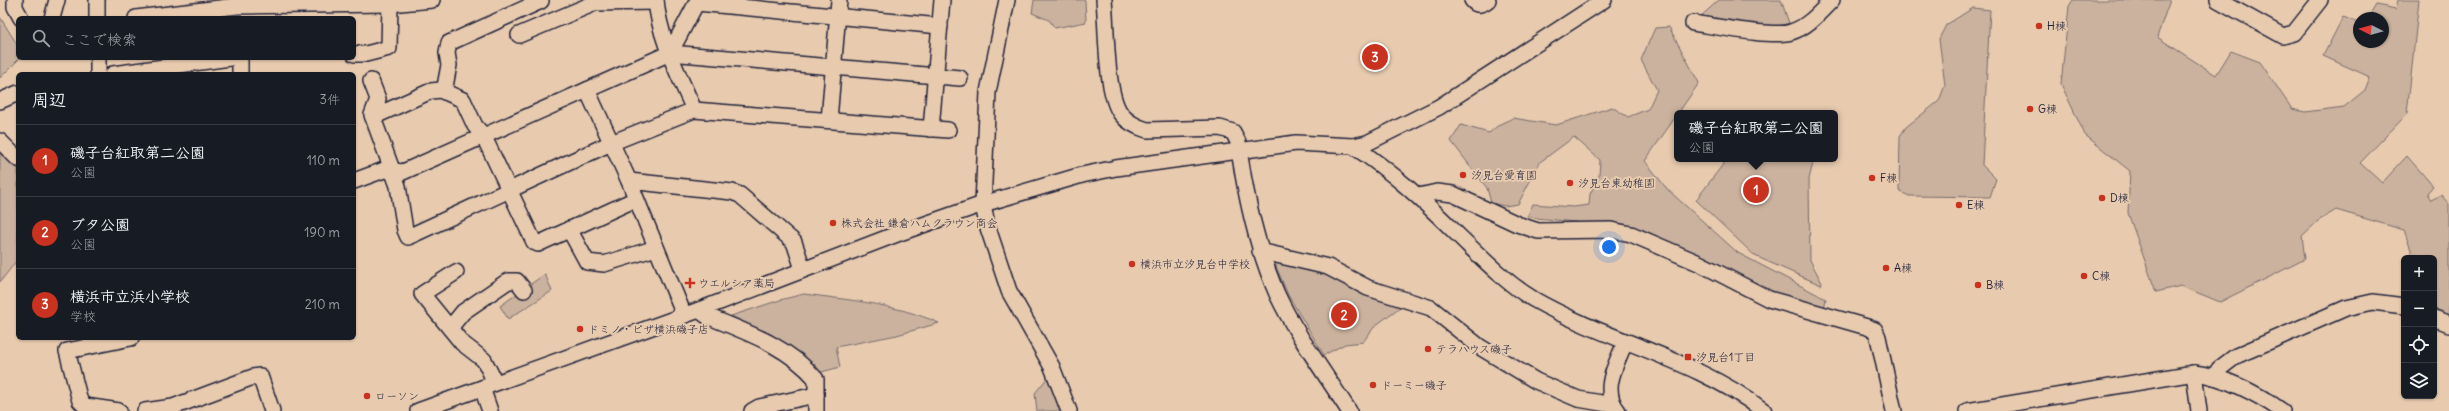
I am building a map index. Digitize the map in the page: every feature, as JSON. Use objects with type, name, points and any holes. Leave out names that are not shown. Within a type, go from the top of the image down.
[{"type":"street","points":[[15,0],[15,7],[20,16]]},
{"type":"street","points":[[53,16],[57,0]]},
{"type":"street","points":[[97,0],[97,16]]},
{"type":"street","points":[[147,16],[173,11],[307,3],[390,4],[430,0]]},
{"type":"street","points":[[829,120],[839,0]]},
{"type":"street","points":[[931,129],[942,0]]},
{"type":"street","points":[[1007,0],[988,92],[983,204],[987,225],[1009,291],[1052,367],[1069,411]]},
{"type":"street","points":[[1104,0],[1112,92],[1121,114],[1137,127],[1147,130],[1227,129],[1237,138],[1260,251],[1278,296],[1349,411]]},
{"type":"street","points":[[1472,0],[1477,4],[1482,5],[1488,0]]},
{"type":"street","points":[[418,411],[495,382],[699,310],[897,234],[983,204],[1082,175],[1116,168],[1296,143],[1353,146],[1377,139],[1439,107],[1604,0]]},
{"type":"street","points":[[1693,23],[1774,34],[1791,32],[1807,24],[1832,0]]},
{"type":"street","points":[[2218,0],[2283,36],[2288,36],[2294,33],[2320,0]]},
{"type":"street","points":[[444,92],[449,65],[447,53],[449,43],[541,1]]},
{"type":"street","points":[[519,35],[584,3],[656,1],[670,53],[694,110]]},
{"type":"street","points":[[670,53],[698,1],[940,26]]},
{"type":"street","points":[[356,54],[366,54],[389,48],[390,4]]},
{"type":"street","points":[[356,180],[384,170],[403,172],[483,135],[670,53],[960,78]]},
{"type":"street","points":[[98,60],[98,72]]},
{"type":"street","points":[[126,72],[214,60]]},
{"type":"street","points":[[240,60],[240,72]]},
{"type":"street","points":[[371,80],[378,99],[373,117],[398,186],[405,230],[408,237],[611,143],[694,110],[948,130]]},
{"type":"street","points":[[587,90],[629,181],[684,315]]},
{"type":"street","points":[[373,117],[431,91],[444,92],[463,100],[475,126],[483,135],[534,242],[538,244],[636,199]]},
{"type":"street","points":[[0,101],[16,94]]},
{"type":"street","points":[[0,141],[16,157]]},
{"type":"street","points":[[1353,146],[1382,165],[1418,196],[1506,280],[1532,298],[1625,342],[1692,368],[1736,392],[1764,411]]},
{"type":"street","points":[[629,181],[732,192],[740,195],[794,242],[803,270]]},
{"type":"street","points":[[1418,196],[1438,192],[1453,194],[1516,224],[1538,231],[1611,230],[1631,234],[1701,264],[1769,299],[1875,330],[1878,337],[1894,411]]},
{"type":"street","points":[[570,228],[587,262],[604,264],[656,248]]},
{"type":"street","points":[[1260,251],[1328,267],[1368,288],[1431,308],[1480,347],[1536,381],[1578,399],[1615,408]]},
{"type":"street","points":[[456,272],[422,294],[462,343],[484,360],[495,382]]},
{"type":"street","points":[[450,328],[463,312],[508,281],[517,281],[524,290]]},
{"type":"street","points":[[2214,377],[2219,369],[2236,356],[2346,308],[2373,302],[2401,306]]},
{"type":"street","points":[[699,310],[707,316],[763,339],[805,366],[816,378],[816,411]]},
{"type":"street","points":[[2437,319],[2449,324]]},
{"type":"street","points":[[118,411],[85,406],[80,401],[67,350],[120,340]]},
{"type":"street","points":[[1615,408],[1608,390],[1625,342]]},
{"type":"street","points":[[2194,373],[2198,411]]},
{"type":"street","points":[[1967,411],[2194,373],[2214,377],[2257,396],[2282,411]]},
{"type":"street","points":[[145,411],[173,407],[253,377],[260,376],[272,411]]},
{"type":"street","points":[[482,388],[490,411]]},
{"type":"street","points":[[757,410],[816,395]]},
{"type":"shaded area","points":[[1034,0],[1085,0],[1086,22],[1055,28],[1049,20],[1032,13]]},
{"type":"shaded area","points":[[1719,0],[1781,0],[1789,23],[1775,27],[1700,17]]},
{"type":"shaded area","points":[[2073,0],[2170,0],[2157,37],[2216,75],[2231,51],[2260,62],[2292,109],[2305,112],[2344,107],[2365,90],[2370,77],[2323,56],[2343,17],[2353,21],[2353,48],[2389,48],[2389,12],[2372,12],[2376,5],[2396,9],[2398,0],[2419,0],[2407,114],[2360,163],[2382,183],[2407,156],[2433,186],[2427,193],[2431,200],[2441,195],[2449,204],[2449,315],[2437,311],[2437,255],[2411,255],[2411,250],[2404,230],[2336,210],[2318,221],[2302,236],[2305,259],[2220,302],[2181,286],[2156,292],[2128,213],[2130,171],[2085,135],[2061,84],[2069,6]]},
{"type":"shaded area","points":[[1973,8],[1990,10],[1982,165],[1996,179],[1990,197],[1909,196],[1899,191],[1900,136],[1906,127],[1939,101],[1945,85],[1939,39],[1946,25]]},
{"type":"shaded area","points":[[0,17],[16,43],[16,60],[18,60],[0,78]]},
{"type":"shaded area","points":[[1669,27],[1699,83],[1680,110],[1674,110],[1674,119],[1645,161],[1667,189],[1738,253],[1826,299],[1824,309],[1762,289],[1642,229],[1527,217],[1533,204],[1573,207],[1589,205],[1590,194],[1599,176],[1600,160],[1574,137],[1540,162],[1518,204],[1505,206],[1491,203],[1487,188],[1451,141],[1461,125],[1489,133],[1500,124],[1513,118],[1556,125],[1612,107],[1628,117],[1648,109],[1657,90],[1641,60],[1655,28]]},
{"type":"shaded area","points":[[0,149],[16,167],[16,262],[0,282]]},
{"type":"shaded area","points":[[1725,162],[1813,162],[1809,179],[1810,260],[1822,283],[1821,285],[1755,256],[1696,200]]},
{"type":"shaded area","points":[[1279,261],[1319,271],[1404,304],[1375,326],[1363,342],[1345,344],[1324,355],[1288,295],[1275,264]]},
{"type":"shaded area","points":[[545,274],[552,291],[508,319],[500,306]]},
{"type":"shaded area","points":[[804,294],[890,307],[939,323],[897,335],[836,347],[840,367],[818,373],[768,333],[731,316]]},
{"type":"shaded area","points":[[1049,376],[1063,411],[1037,411],[1035,393]]},
{"type":"place","name":"H棟","points":[[2039,26]]},
{"type":"place","name":"横浜市立浜小学校","points":[[1375,57]]},
{"type":"place","name":"G棟","points":[[2030,109]]},
{"type":"place","name":"汐見台愛育園","points":[[1463,175]]},
{"type":"place","name":"F棟","points":[[1872,178]]},
{"type":"place","name":"汐見台東幼稚園","points":[[1570,183]]},
{"type":"place","name":"磯子台紅取第二公園","points":[[1756,190]]},
{"type":"place","name":"D棟","points":[[2102,198]]},
{"type":"place","name":"E棟","points":[[1959,205]]},
{"type":"place","name":"株式会社 鎌倉ハムクラウン商会","points":[[833,223]]},
{"type":"place","name":"横浜市立汐見台中学校","points":[[1132,264]]},
{"type":"place","name":"A棟","points":[[1886,268]]},
{"type":"place","name":"C棟","points":[[2084,276]]},
{"type":"place","name":"ウエルシア薬局","points":[[690,283]]},
{"type":"place","name":"B棟","points":[[1978,285]]},
{"type":"place","name":"ブタ公園","points":[[1344,315]]},
{"type":"place","name":"ドミノ・ピザ横浜磯子店","points":[[580,329]]},
{"type":"place","name":"テラハウス磯子","points":[[1428,349]]},
{"type":"place","name":"汐見台1丁目","points":[[1688,357]]},
{"type":"place","name":"ドーミー磯子","points":[[1373,385]]},
{"type":"place","name":"ローソン","points":[[367,396]]}]
